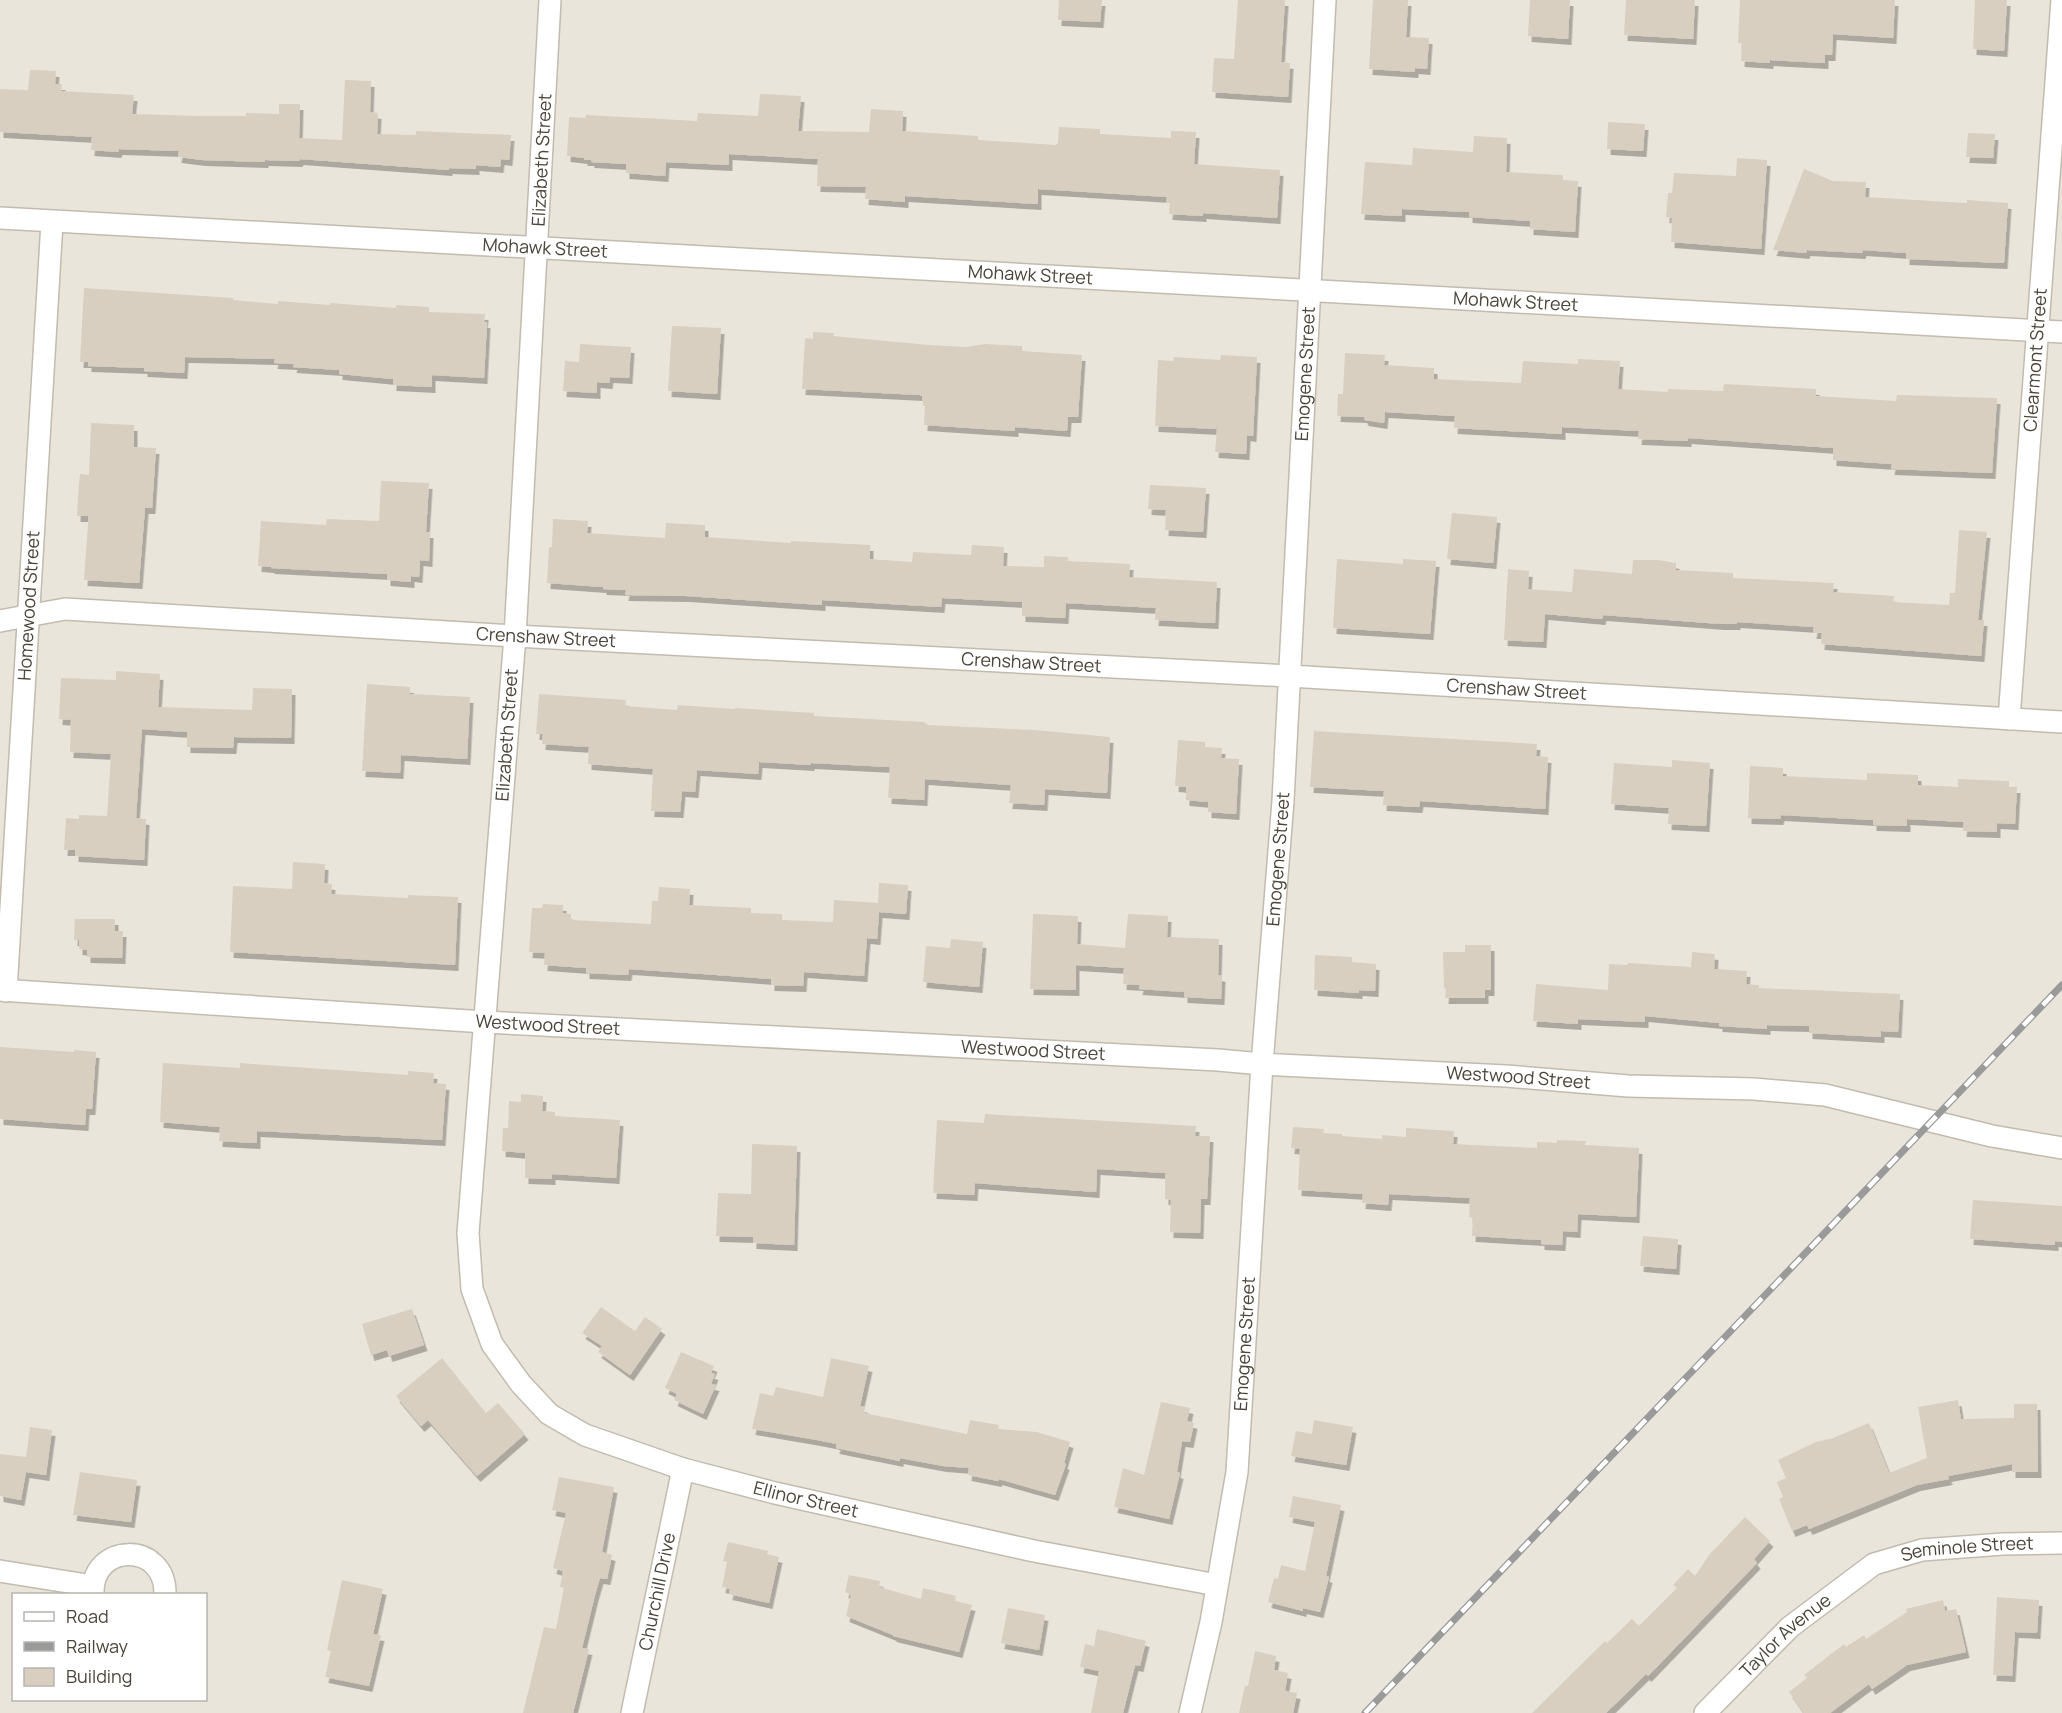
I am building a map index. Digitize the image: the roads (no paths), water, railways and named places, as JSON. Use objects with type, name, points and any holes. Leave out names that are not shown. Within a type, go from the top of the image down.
[{"type":"street","name":"Elizabeth Street","points":[[472,1289],[468,1233],[515,636],[550,0]]},
{"type":"street","name":"Emogene Street","points":[[1190,1713],[1211,1622],[1237,1472],[1262,1064],[1282,812],[1325,0]]},
{"type":"street","name":"Clearmont Street","points":[[2009,719],[2062,0]]},
{"type":"street","name":"Mohawk Street","points":[[0,218],[2062,332]]},
{"type":"street","name":"Homewood Street","points":[[3,990],[30,616],[52,222]]},
{"type":"street","name":"Crenshaw Street","points":[[0,621],[65,609],[515,636],[1289,676],[2062,722]]},
{"type":"street","name":"Westwood Street","points":[[3,990],[485,1022],[1206,1059],[1628,1086],[1755,1089],[1825,1095],[1992,1136],[2062,1148]]},
{"type":"street","name":"Ellinor Street","points":[[472,1289],[492,1344],[520,1384],[549,1414],[585,1435],[683,1469],[775,1493],[1035,1551],[1217,1585]]},
{"type":"street","name":"Churchill Drive","points":[[632,1713],[683,1469]]},
{"type":"street","name":"Seminole Street","points":[[1874,1564],[1922,1550],[2003,1544],[2062,1543]]},
{"type":"street","points":[[0,1571],[93,1590],[96,1575],[103,1565],[112,1558],[135,1555],[146,1558],[155,1566],[162,1575],[165,1593]]},
{"type":"street","name":"Taylor Avenue","points":[[1705,1713],[1790,1627],[1874,1564]]},
{"type":"railway","points":[[1365,1713],[2062,985]]}]
